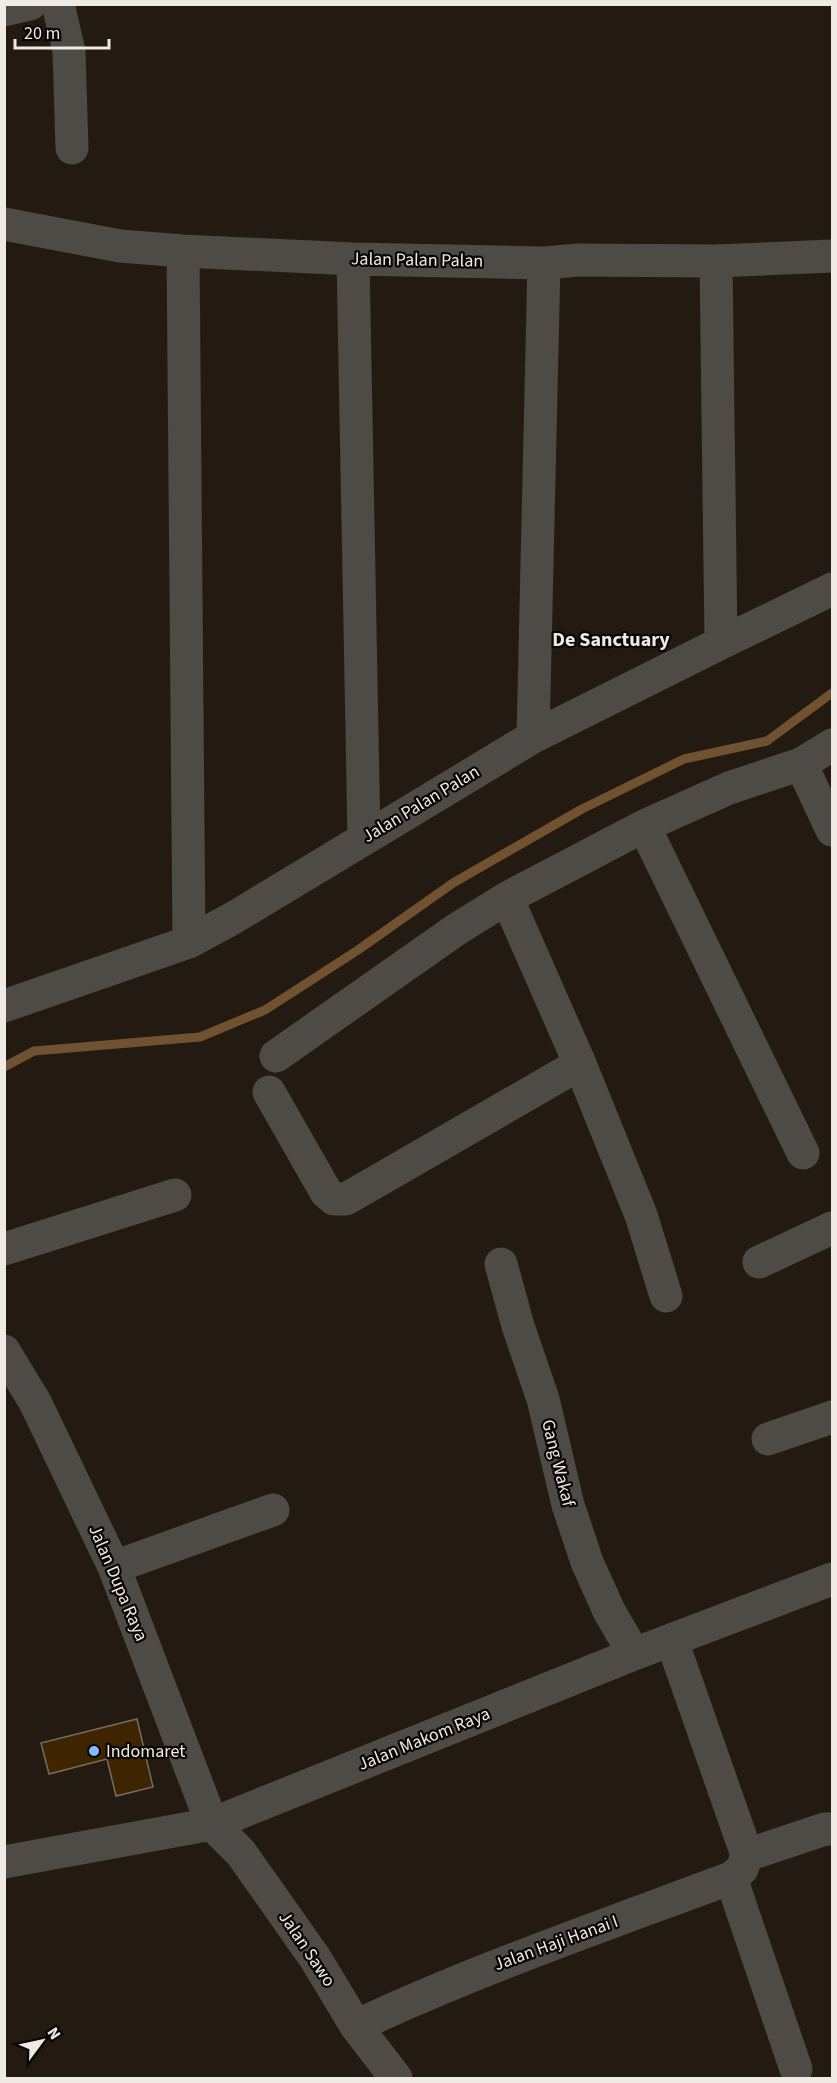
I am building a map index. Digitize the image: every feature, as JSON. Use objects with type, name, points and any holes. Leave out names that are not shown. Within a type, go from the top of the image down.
[{"type":"street","points":[[4,10],[30,4]]},
{"type":"street","points":[[58,4],[69,51],[72,148]]},
{"type":"street","name":"Jalan Palan Palan","points":[[4,224],[120,246],[353,259],[544,263],[578,260],[716,261],[832,256]]},
{"type":"street","points":[[183,251],[189,942]]},
{"type":"street","points":[[353,259],[364,838]]},
{"type":"street","points":[[716,261],[721,642]]},
{"type":"street","points":[[533,737],[544,263]]},
{"type":"street","name":"Jalan Palan Palan","points":[[4,1006],[189,942],[235,917],[533,737],[832,589]]},
{"type":"street","points":[[276,1056],[458,929],[507,898],[644,826],[729,788],[801,764],[832,745]]},
{"type":"street","points":[[801,764],[832,830]]},
{"type":"street","points":[[644,826],[803,1153]]},
{"type":"street","points":[[507,898],[580,1064],[641,1215],[666,1296]]},
{"type":"street","points":[[269,1092],[326,1192],[334,1199],[346,1199],[580,1064]]},
{"type":"street","points":[[4,1249],[175,1195]]},
{"type":"street","points":[[759,1262],[832,1228]]},
{"type":"street","name":"Gang Wakaf","points":[[501,1264],[518,1326],[543,1399],[568,1505],[591,1570],[609,1611],[634,1654]]},
{"type":"street","name":"Jalan Dupa Raya","points":[[4,1351],[35,1402],[124,1564],[212,1824]]},
{"type":"street","points":[[768,1439],[832,1417]]},
{"type":"street","points":[[124,1564],[273,1510]]},
{"type":"street","name":"Jalan Makom Raya","points":[[4,1862],[212,1824],[634,1654],[832,1579]]},
{"type":"street","points":[[672,1641],[796,2069]]},
{"type":"street","name":"Jalan Sawo","points":[[212,1824],[241,1853],[315,1958],[356,2026],[396,2079]]},
{"type":"street","name":"Jalan Haji Hanai I","points":[[356,2026],[421,1995],[825,1829],[832,1829]]},
{"type":"building","name":"Indomaret","points":[[137,1719],[153,1787],[116,1796],[107,1759],[49,1774],[41,1743]]},
{"type":"waterway","points":[[4,1067],[34,1051],[200,1037],[265,1010],[358,950],[453,883],[582,809],[684,759],[767,741],[832,693]]},
{"type":"place","name":"Indomaret","points":[[94,1751]]},
{"type":"district","name":"De Sanctuary","points":[[611,640]]}]
